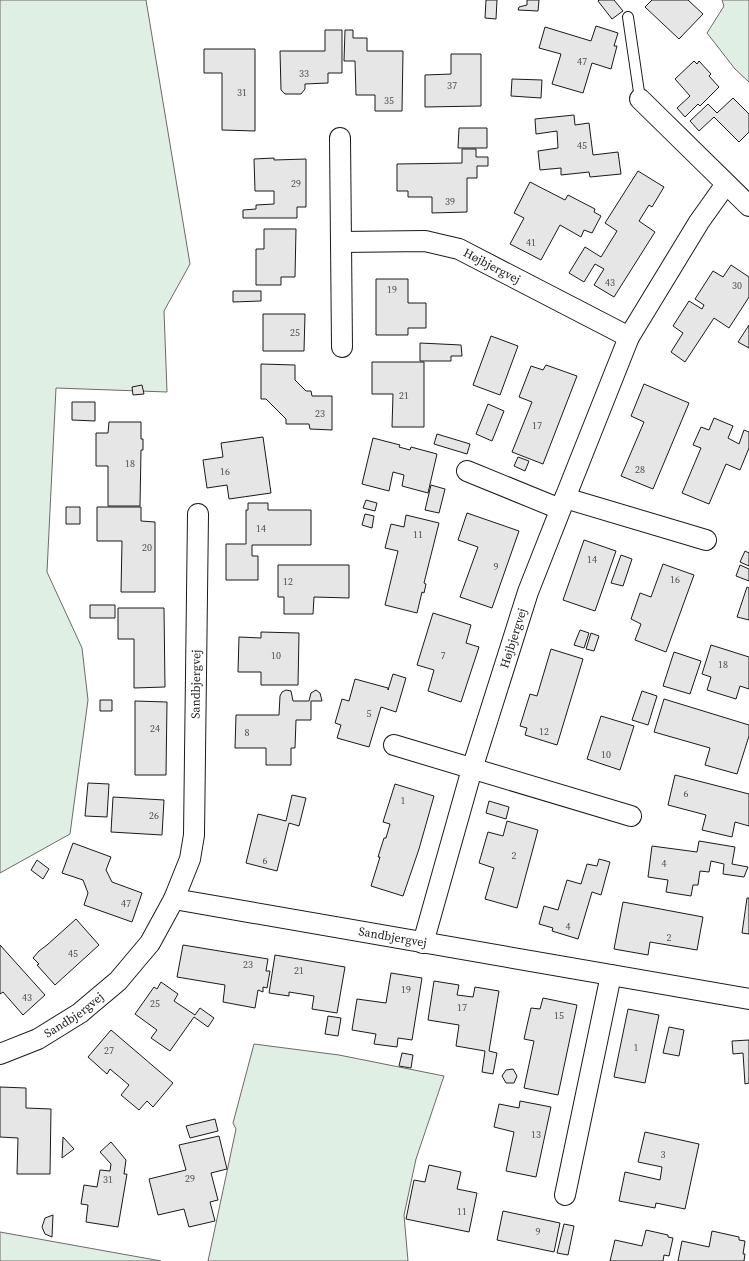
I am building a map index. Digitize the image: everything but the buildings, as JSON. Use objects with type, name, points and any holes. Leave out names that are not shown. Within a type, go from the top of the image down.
[{"type":"street","points":[[640,99],[749,206]]},
{"type":"street","points":[[340,138],[342,347]]},
{"type":"street","name":"Højbjergvej","points":[[423,943],[472,769],[528,592],[629,337],[700,222],[726,184]]},
{"type":"street","name":"Højbjergvej","points":[[341,242],[425,241],[459,249],[629,337]]},
{"type":"street","points":[[467,471],[563,503],[706,540]]},
{"type":"street","name":"Sandbjergvej","points":[[0,1054],[38,1039],[80,1013],[118,981],[150,943],[174,899],[190,859],[194,835],[198,514]]},
{"type":"street","points":[[394,745],[631,816]]},
{"type":"street","name":"Sandbjergvej","points":[[174,899],[749,999]]},
{"type":"street","points":[[565,1195],[611,975]]},
{"type":"lane","points":[[628,17],[640,99]]},
{"type":"green space","points":[[0,0],[146,0],[190,264],[164,311],[167,392],[56,388],[47,572],[82,648],[88,700],[70,834],[0,873]]},
{"type":"green space","points":[[722,0],[749,0],[749,82],[735,69],[707,33],[724,6]]},
{"type":"green space","points":[[254,1044],[339,1055],[444,1076],[416,1159],[404,1215],[408,1261],[208,1261],[236,1129],[233,1123]]},
{"type":"green space","points":[[0,1232],[161,1261],[0,1261]]}]
